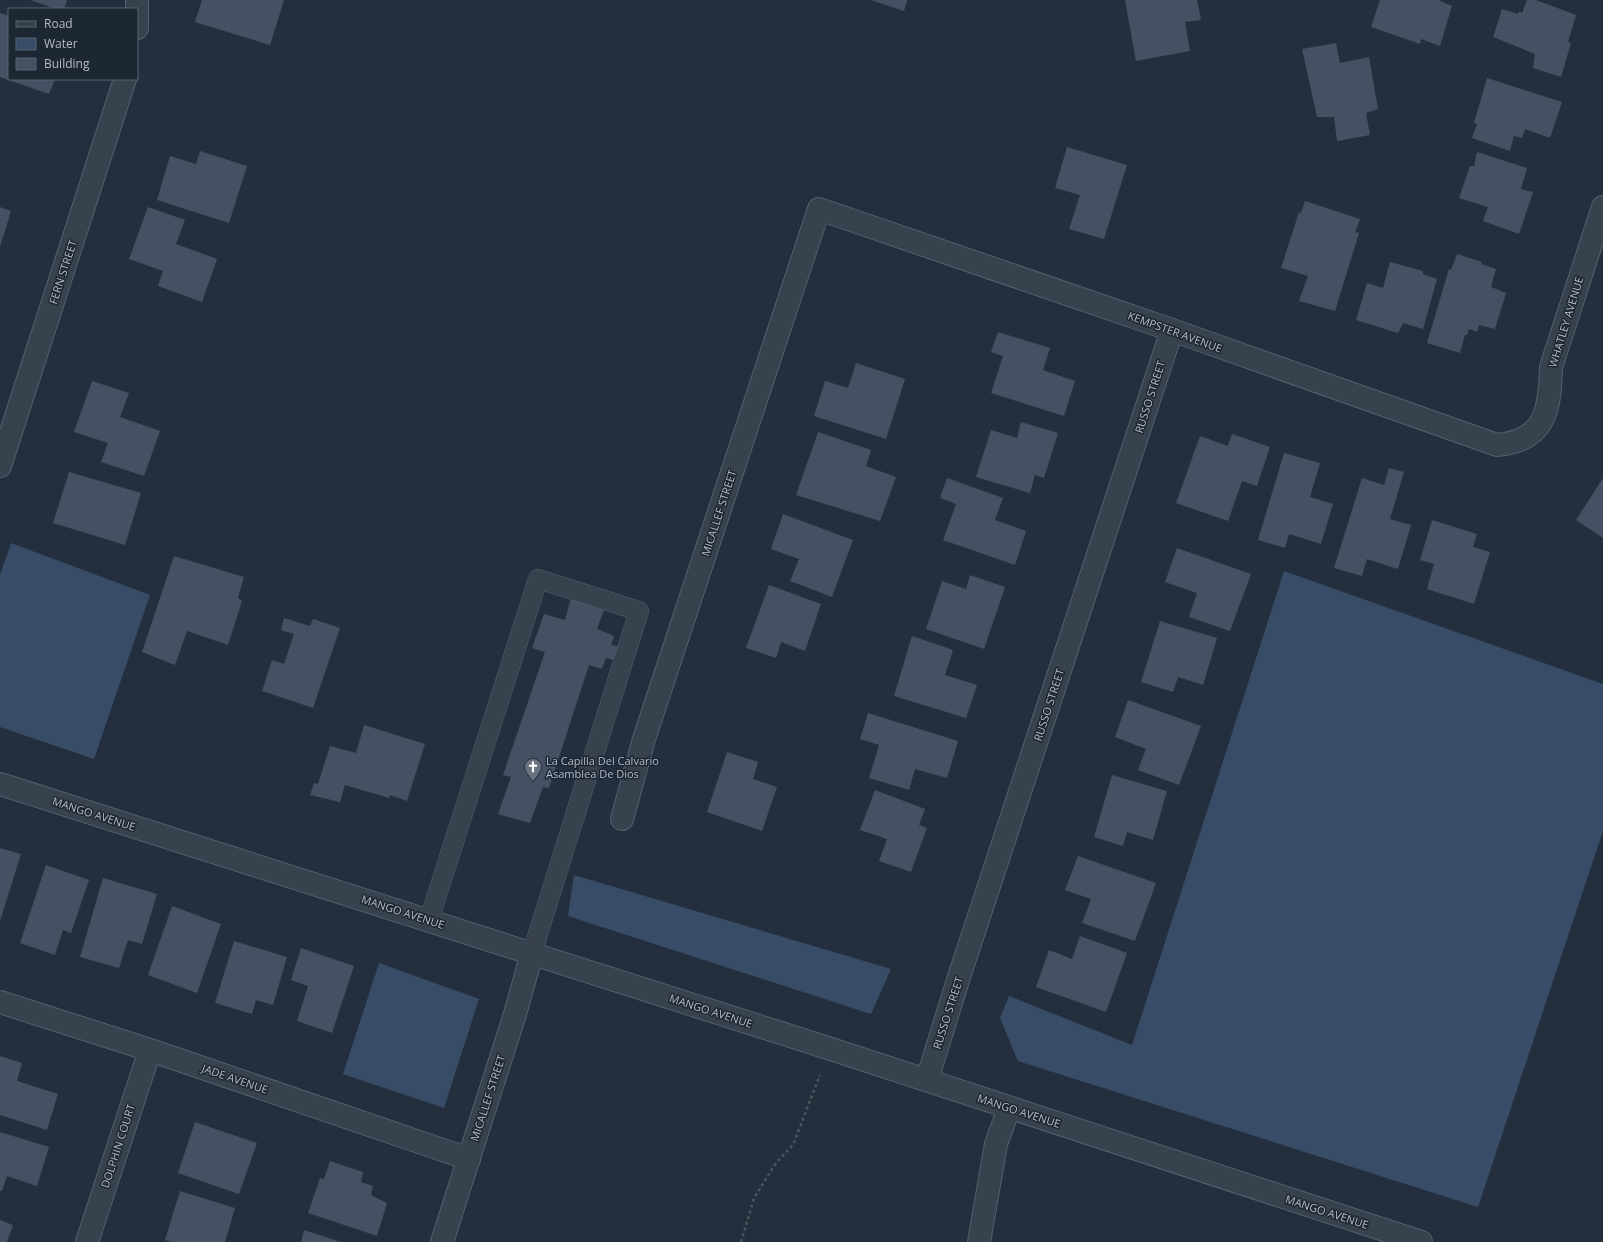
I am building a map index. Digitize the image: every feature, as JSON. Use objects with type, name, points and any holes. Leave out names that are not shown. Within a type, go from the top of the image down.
[{"type":"street","name":"FERN STREET","points":[[0,466],[125,80]]},
{"type":"street","name":"WHATLEY AVENUE","points":[[1531,436],[1542,421],[1550,395],[1551,367],[1603,207]]},
{"type":"street","name":"KEMPSTER AVENUE","points":[[819,209],[1172,330],[1497,445],[1514,444],[1531,436]]},
{"type":"street","name":"MICALLEF STREET","points":[[622,819],[644,739],[819,209]]},
{"type":"street","name":"RUSSO STREET","points":[[927,1080],[1172,330]]},
{"type":"street","name":"MANGO AVENUE","points":[[0,784],[831,1049],[1421,1242]]},
{"type":"street","name":"MICALLEF STREET","points":[[442,1242],[515,1014],[532,953]]},
{"type":"street","name":"JADE AVENUE","points":[[0,1002],[150,1050],[468,1159]]},
{"type":"street","name":"DOLPHIN COURT","points":[[87,1242],[150,1050]]},
{"type":"street","points":[[979,1242],[996,1144],[1009,1108]]},
{"type":"lane","points":[[429,920],[538,579],[639,611],[532,953]]},
{"type":"path","points":[[741,1242],[754,1198],[776,1163],[793,1145],[831,1049]]},
{"type":"water","points":[[11,543],[150,595],[94,759],[0,727],[0,575]]},
{"type":"water","points":[[1284,571],[1603,684],[1603,831],[1478,1207],[1018,1061],[1000,1018],[1009,996],[1132,1045]]},
{"type":"water","points":[[574,875],[891,969],[871,1014],[568,916]]},
{"type":"water","points":[[379,963],[479,999],[444,1108],[343,1074]]},
{"type":"building","points":[[31,0],[67,0],[64,8],[53,8]]},
{"type":"building","points":[[202,0],[284,0],[270,45],[195,22]]},
{"type":"building","points":[[871,0],[907,0],[904,11]]},
{"type":"building","points":[[1125,0],[1197,0],[1201,20],[1185,22],[1190,51],[1136,61]]},
{"type":"building","points":[[1380,0],[1438,0],[1452,6],[1440,46],[1421,39],[1420,44],[1371,27]]},
{"type":"building","points":[[1527,0],[1536,0],[1576,15],[1568,42],[1571,43],[1561,77],[1533,68],[1535,54],[1493,37],[1502,9],[1518,14],[1519,11],[1522,13]]},
{"type":"building","points":[[0,13],[8,16],[8,80],[0,77]]},
{"type":"building","points":[[1336,43],[1340,63],[1369,57],[1378,109],[1366,113],[1370,135],[1337,141],[1334,117],[1317,117],[1302,49]]},
{"type":"building","points":[[1487,78],[1562,102],[1550,138],[1525,129],[1522,138],[1514,136],[1510,151],[1472,138],[1477,124],[1474,123]]},
{"type":"building","points":[[9,80],[55,80],[49,94]]},
{"type":"building","points":[[1067,147],[1127,165],[1104,239],[1069,229],[1080,195],[1055,188]]},
{"type":"building","points":[[200,151],[247,166],[229,223],[157,200],[170,156],[196,164]]},
{"type":"building","points":[[1477,152],[1527,168],[1521,189],[1533,192],[1519,234],[1483,221],[1488,207],[1459,198],[1470,166],[1474,166]]},
{"type":"building","points":[[1305,201],[1360,219],[1355,232],[1359,233],[1335,311],[1299,301],[1308,276],[1281,268],[1299,212],[1301,213]]},
{"type":"building","points":[[0,207],[11,211],[0,247]]},
{"type":"building","points":[[148,207],[185,220],[176,244],[217,259],[202,302],[158,286],[163,271],[129,259]]},
{"type":"building","points":[[1457,254],[1482,262],[1481,264],[1496,269],[1491,287],[1506,293],[1495,329],[1479,325],[1477,332],[1469,329],[1467,335],[1465,335],[1460,353],[1427,343],[1449,269],[1451,270]]},
{"type":"building","points":[[1390,262],[1423,271],[1423,274],[1437,279],[1423,329],[1403,323],[1398,333],[1356,320],[1367,283],[1383,288]]},
{"type":"building","points":[[998,332],[1050,348],[1043,370],[1075,381],[1064,416],[991,393],[1003,356],[991,352]]},
{"type":"building","points":[[856,363],[905,379],[886,439],[814,416],[825,381],[848,388]]},
{"type":"building","points":[[92,381],[129,393],[120,417],[160,431],[144,476],[101,462],[108,443],[74,432]]},
{"type":"building","points":[[1021,422],[1058,433],[1044,478],[1035,475],[1030,493],[976,477],[991,430],[1017,438]]},
{"type":"building","points":[[818,432],[871,450],[866,466],[896,477],[880,521],[796,495]]},
{"type":"building","points":[[1232,434],[1270,447],[1257,486],[1242,481],[1228,521],[1176,503],[1200,436],[1228,446]]},
{"type":"building","points":[[1284,453],[1320,463],[1310,497],[1333,504],[1321,544],[1289,534],[1285,548],[1258,540]]},
{"type":"building","points":[[1389,468],[1404,472],[1390,519],[1411,525],[1398,569],[1367,559],[1362,576],[1334,568],[1362,478],[1384,485]]},
{"type":"building","points":[[69,472],[141,493],[125,545],[53,523]]},
{"type":"building","points":[[947,478],[1003,498],[995,520],[1026,531],[1015,565],[943,540],[956,504],[940,498]]},
{"type":"building","points":[[1603,478],[1603,538],[1576,520]]},
{"type":"building","points":[[783,514],[853,540],[832,597],[790,581],[799,559],[771,549]]},
{"type":"building","points":[[1432,520],[1477,534],[1473,547],[1490,552],[1474,604],[1427,589],[1434,564],[1420,560]]},
{"type":"building","points":[[1177,548],[1251,574],[1230,631],[1189,617],[1197,593],[1165,582]]},
{"type":"building","points":[[174,556],[244,577],[238,598],[242,601],[228,645],[187,631],[175,665],[142,652]]},
{"type":"building","points":[[970,575],[1005,587],[984,649],[926,629],[942,581],[966,589]]},
{"type":"building","points":[[769,585],[821,604],[805,651],[781,642],[776,658],[746,648]]},
{"type":"building","points":[[571,598],[604,610],[597,629],[614,636],[611,645],[620,647],[617,661],[606,658],[602,669],[589,665],[549,788],[543,787],[530,823],[498,814],[511,777],[503,775],[545,652],[532,648],[544,614],[565,620]]},
{"type":"building","points":[[284,618],[310,626],[313,619],[340,628],[313,708],[262,691],[272,660],[284,664],[294,634],[281,630]]},
{"type":"building","points":[[1160,621],[1217,638],[1203,685],[1178,677],[1173,692],[1141,682]]},
{"type":"building","points":[[912,636],[953,650],[945,675],[977,685],[966,718],[894,696]]},
{"type":"building","points":[[1128,700],[1201,726],[1179,785],[1138,770],[1146,749],[1115,737]]},
{"type":"building","points":[[868,713],[958,741],[947,778],[915,769],[909,790],[869,778],[879,745],[860,739]]},
{"type":"building","points":[[364,725],[425,744],[407,801],[390,795],[389,798],[345,785],[340,802],[310,795],[314,783],[318,784],[330,746],[356,753]]},
{"type":"building","points":[[727,752],[758,762],[753,779],[777,787],[762,831],[707,812]]},
{"type":"building","points":[[1112,775],[1167,791],[1153,840],[1127,832],[1123,846],[1094,837]]},
{"type":"building","points":[[875,790],[925,809],[919,825],[927,828],[911,872],[879,861],[887,839],[860,830]]},
{"type":"building","points":[[0,848],[21,854],[0,921]]},
{"type":"building","points":[[1078,856],[1156,883],[1135,941],[1082,923],[1091,899],[1065,890]]},
{"type":"building","points":[[46,865],[89,880],[71,933],[63,930],[55,955],[20,943]]},
{"type":"building","points":[[103,878],[157,894],[142,944],[128,940],[119,968],[80,957]]},
{"type":"building","points":[[172,906],[221,924],[197,993],[148,975]]},
{"type":"building","points":[[1080,936],[1127,953],[1106,1012],[1036,987],[1049,950],[1072,959]]},
{"type":"building","points":[[234,941],[287,957],[273,1005],[256,1000],[252,1014],[215,1003]]},
{"type":"building","points":[[301,948],[354,966],[332,1033],[297,1021],[308,986],[291,980]]},
{"type":"building","points":[[0,1056],[22,1063],[17,1081],[58,1094],[47,1130],[0,1115]]},
{"type":"building","points":[[195,1122],[257,1143],[239,1194],[178,1173]]},
{"type":"building","points":[[0,1132],[49,1147],[37,1186],[7,1176],[2,1191],[0,1191]]},
{"type":"building","points":[[330,1161],[363,1172],[361,1182],[373,1186],[371,1195],[387,1203],[377,1236],[308,1213],[320,1178],[324,1179]]},
{"type":"building","points":[[180,1191],[235,1208],[225,1242],[172,1242],[165,1240]]},
{"type":"building","points":[[0,1220],[13,1225],[7,1242],[0,1242]]},
{"type":"building","points":[[304,1230],[341,1242],[301,1242]]},
{"type":"place","name":"La Capilla Del Calvario Asamblea De Dios","points":[[533,782]]}]
